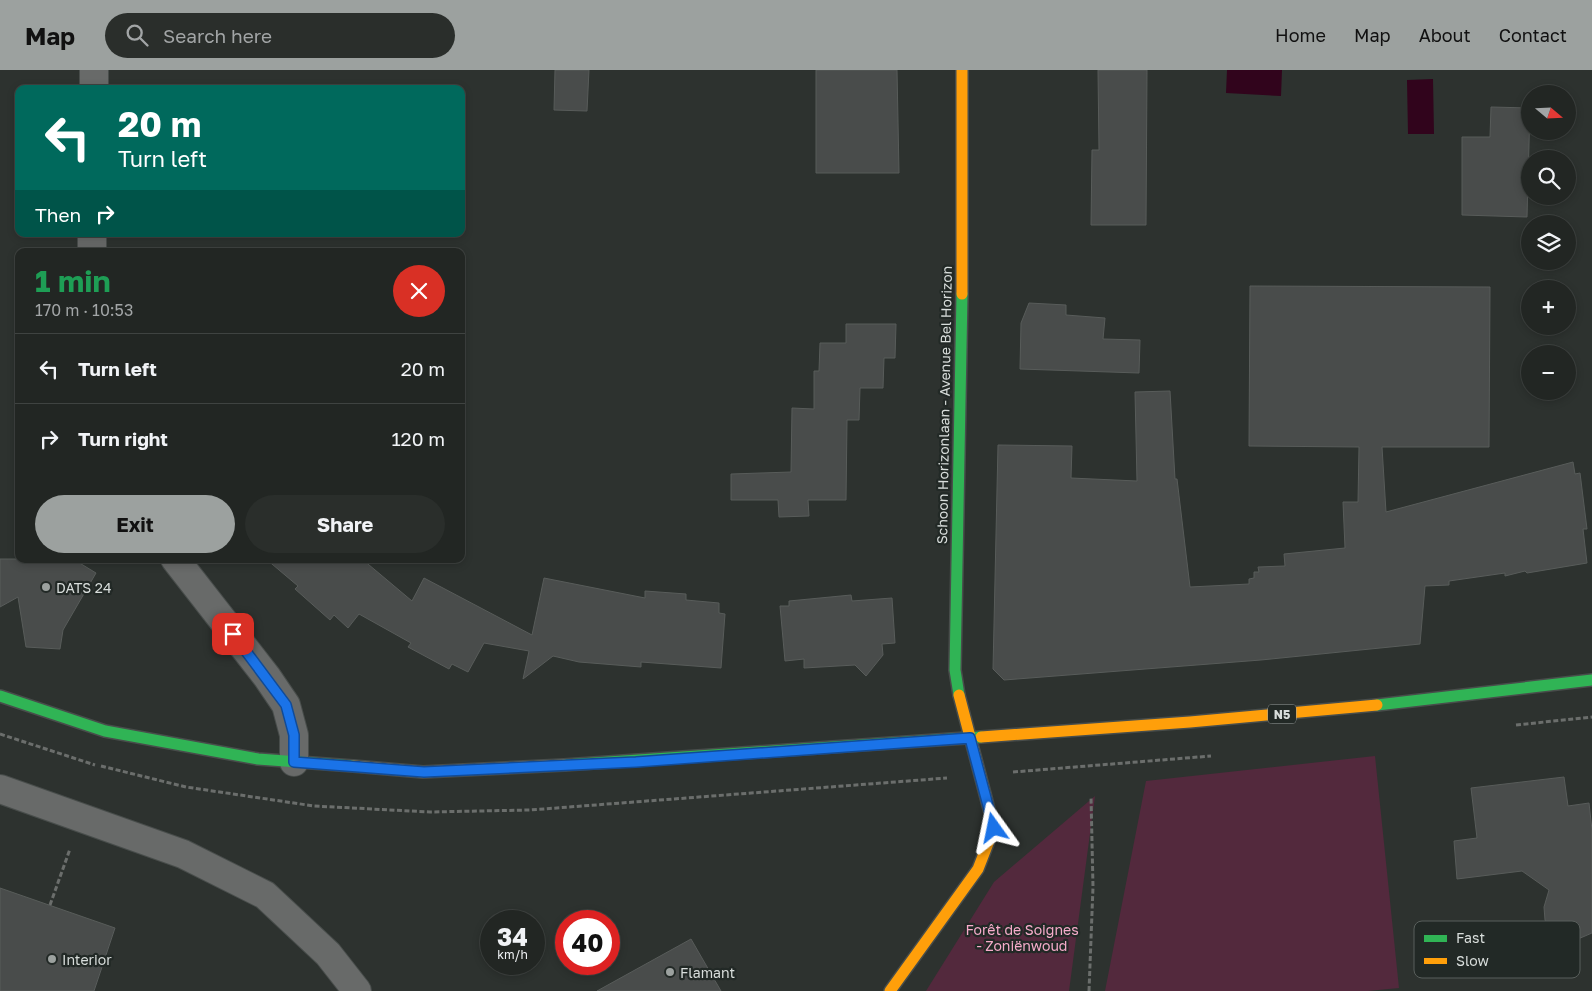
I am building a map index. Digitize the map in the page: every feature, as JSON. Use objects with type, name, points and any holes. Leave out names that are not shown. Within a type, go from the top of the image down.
[{"type":"main road","name":"Schoon Horizonlaan - Avenue Bel Horizon","points":[[890,991],[978,869],[994,828],[956,682],[955,670],[962,265],[962,70]]},
{"type":"main road","name":"N5","points":[[0,696],[105,731],[258,759],[424,772],[636,762],[970,738],[1346,708],[1592,680]]},
{"type":"street","points":[[94,70],[94,85]]},
{"type":"street","points":[[178,563],[268,677],[286,705],[294,735],[294,762]]},
{"type":"street","points":[[0,789],[182,854],[265,895],[328,954],[357,991]]},
{"type":"path","points":[[1153,761],[1193,758]]},
{"type":"path","points":[[1089,991],[1093,887],[1091,797]]},
{"type":"path","points":[[50,905],[81,818]]},
{"type":"green space","points":[[1375,756],[1399,988],[1368,991],[1105,991],[1146,781]]},
{"type":"green space","name":"Forêt de Soignes - Zoniënwoud","points":[[1095,796],[1069,991],[926,991],[994,882]]},
{"type":"shaded area","points":[[1227,70],[1282,70],[1281,96],[1226,93]]},
{"type":"shaded area","points":[[1433,79],[1434,134],[1408,134],[1407,80]]},
{"type":"building","points":[[555,70],[589,70],[587,111],[554,110]]},
{"type":"building","points":[[816,70],[897,70],[899,173],[816,173]]},
{"type":"building","points":[[1098,70],[1147,70],[1146,225],[1091,225],[1092,150],[1099,150]]},
{"type":"building","points":[[1491,107],[1521,108],[1521,140],[1529,140],[1529,150],[1521,150],[1521,205],[1527,205],[1527,215],[1521,215],[1521,217],[1462,215],[1462,137],[1490,137]]},
{"type":"building","points":[[1250,286],[1490,287],[1489,447],[1382,447],[1386,512],[1573,462],[1575,474],[1580,473],[1587,529],[1583,529],[1587,563],[1527,573],[1525,571],[1505,576],[1505,573],[1449,581],[1449,585],[1425,586],[1420,644],[1261,660],[1004,680],[993,669],[998,445],[1072,446],[1071,478],[1137,481],[1135,392],[1170,391],[1175,479],[1177,479],[1190,587],[1249,584],[1249,579],[1254,578],[1254,572],[1259,572],[1258,567],[1285,566],[1284,554],[1345,548],[1343,502],[1358,502],[1359,447],[1249,446]]},
{"type":"building","points":[[1029,303],[1066,305],[1066,315],[1105,318],[1103,339],[1140,340],[1139,373],[1020,369],[1021,323]]},
{"type":"building","points":[[846,324],[896,324],[895,358],[884,358],[883,388],[860,388],[859,420],[847,420],[846,500],[808,500],[809,516],[779,517],[778,500],[731,500],[731,474],[791,472],[792,408],[814,409],[814,371],[819,371],[820,343],[846,343]]},
{"type":"building","points":[[0,559],[15,559],[15,563],[80,563],[96,573],[63,630],[60,649],[26,647],[18,597],[0,607]]},
{"type":"building","points":[[271,563],[367,563],[412,601],[424,578],[532,635],[544,578],[645,598],[645,591],[686,594],[686,600],[719,603],[719,613],[725,614],[721,668],[641,662],[641,667],[579,662],[553,656],[523,679],[529,651],[484,643],[468,672],[452,664],[449,669],[408,647],[411,643],[359,614],[348,628],[334,615],[330,620],[295,589],[298,586]]},
{"type":"building","points":[[851,595],[852,601],[892,598],[895,643],[882,644],[883,655],[866,676],[855,665],[804,668],[804,659],[785,661],[780,606],[789,606],[789,601]]},
{"type":"building","points":[[1564,777],[1568,806],[1589,803],[1592,830],[1592,933],[1580,938],[1580,921],[1546,921],[1544,907],[1549,890],[1522,871],[1457,879],[1454,841],[1477,838],[1471,788]]},
{"type":"building","name":"Interior","points":[[0,888],[115,928],[94,991],[0,991]]},
{"type":"building","name":"Flamant","points":[[691,939],[721,991],[597,991]]},
{"type":"traffic: fast","points":[[959,695],[955,670],[962,294]]},
{"type":"traffic: fast","points":[[1377,705],[1592,680]]},
{"type":"traffic: fast","points":[[0,696],[105,731],[258,759],[353,766]]},
{"type":"traffic: fast","points":[[564,765],[981,737]]},
{"type":"traffic: slow","points":[[962,70],[962,294]]},
{"type":"traffic: slow","points":[[890,991],[978,869],[994,828],[959,695]]},
{"type":"traffic: slow","points":[[981,737],[1190,722],[1377,705]]},
{"type":"traffic: slow","points":[[353,766],[423,772],[564,765]]},
{"type":"place","name":"DATS 24","points":[[46,587]]},
{"type":"place","name":"Interior","points":[[52,959]]},
{"type":"place","name":"Flamant","points":[[670,972]]},
{"type":"route","points":[[233,634],[268,677],[286,705],[294,735],[294,762],[424,772],[636,762],[970,738],[994,828]]}]
